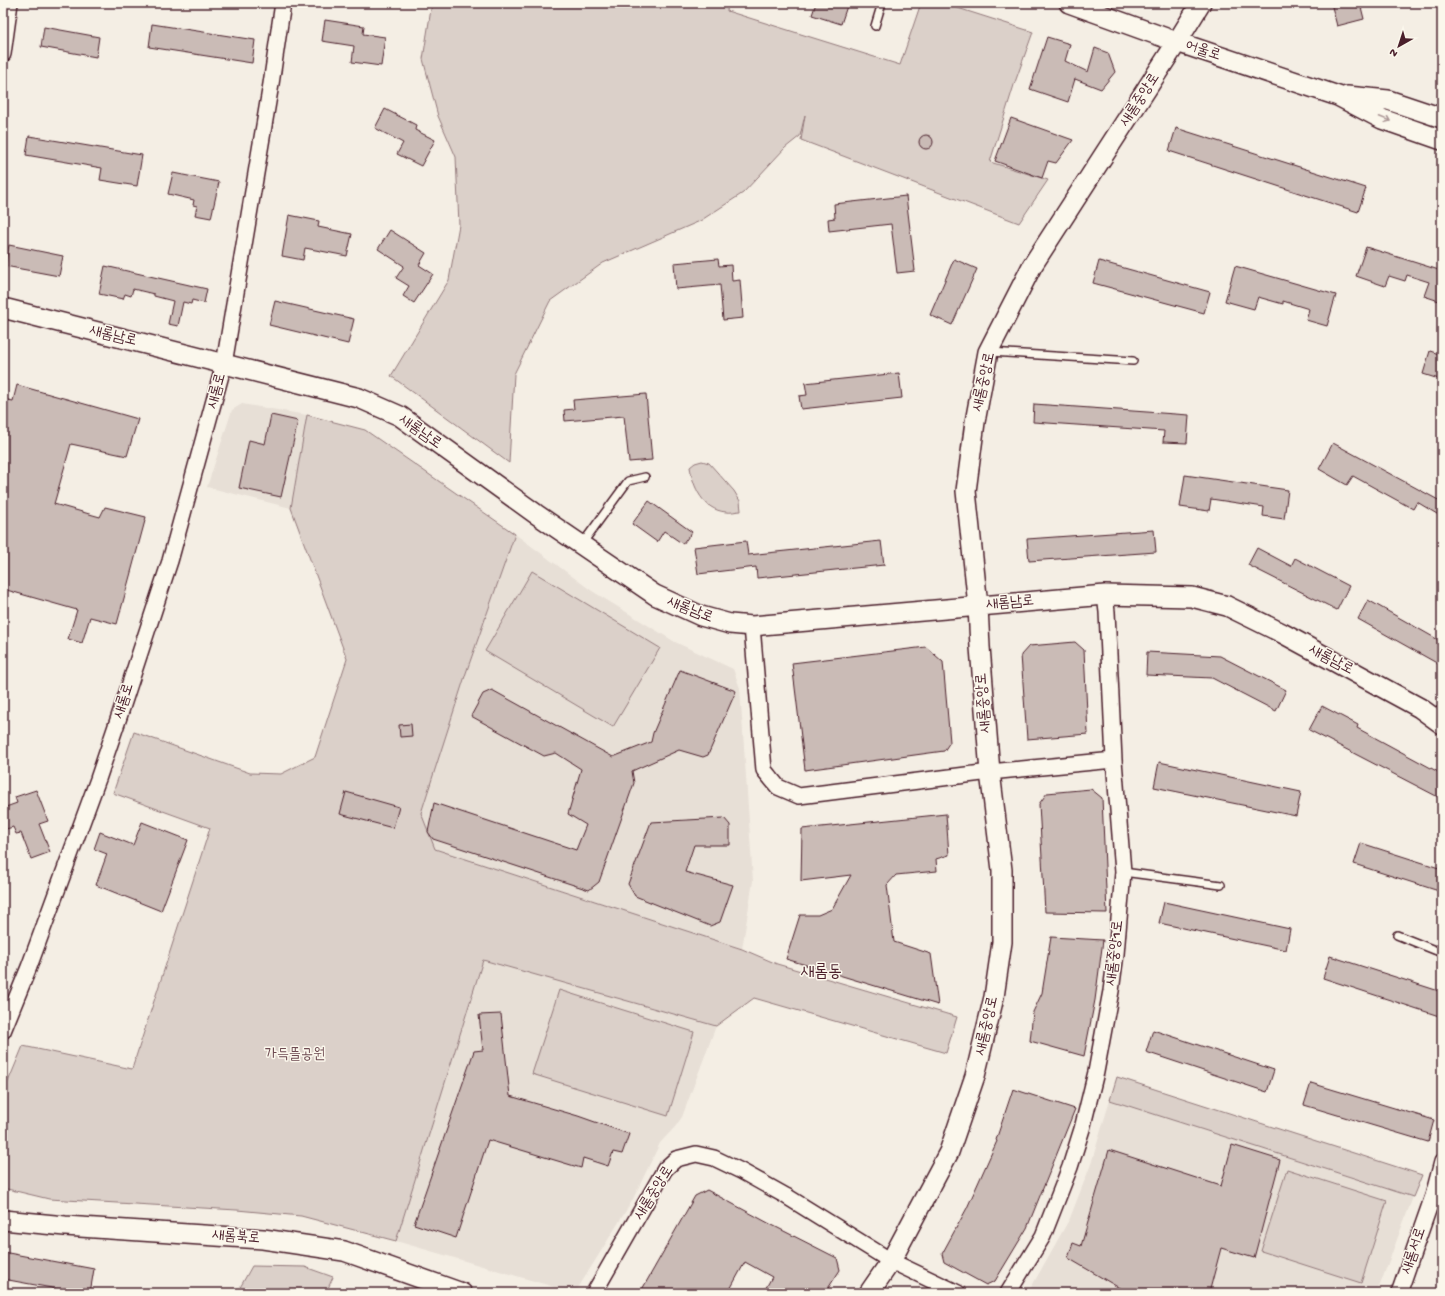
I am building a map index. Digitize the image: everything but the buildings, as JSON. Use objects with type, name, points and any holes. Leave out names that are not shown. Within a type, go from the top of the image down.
[{"type":"street","points":[[3,54],[10,3]]},
{"type":"street","name":"새롬로","points":[[3,1031],[29,967],[119,717],[170,560],[224,364],[271,84],[283,3]]},
{"type":"street","name":"어울로","points":[[1069,3],[1178,42],[1338,96],[1382,119],[1442,140]]},
{"type":"street","name":"새롬중앙로","points":[[869,1293],[891,1261],[949,1152],[975,1076],[994,997],[1002,942],[1002,870],[990,772],[978,606],[966,491],[975,422],[988,352],[1032,266],[1178,42],[1201,3]]},
{"type":"street","name":"어울로","points":[[1338,96],[1388,100],[1442,118]]},
{"type":"street","name":"새롬남로","points":[[3,308],[359,398],[400,416],[581,546],[654,595],[701,616],[730,624],[752,626],[1105,595],[1192,597],[1227,606],[1282,633],[1420,708],[1442,724]]},
{"type":"street","name":"새롬중앙1로","points":[[1008,1293],[1043,1236],[1070,1167],[1082,1129],[1096,1072],[1111,991],[1116,954],[1123,872],[1114,760],[1105,595]]},
{"type":"street","points":[[752,626],[764,770],[778,787],[799,796],[990,772],[1114,760]]},
{"type":"street","name":"새롬남로","points":[[1420,708],[1442,714]]},
{"type":"street","name":"새롬중앙로","points":[[594,1293],[665,1169],[676,1159],[696,1154],[714,1158],[741,1171],[786,1196],[891,1261]]},
{"type":"street","name":"새롬서로","points":[[1399,1293],[1433,1196],[1442,1162]]},
{"type":"street","name":"새롬북로","points":[[3,1220],[65,1226],[263,1239],[344,1251],[462,1293]]},
{"type":"street","points":[[891,1261],[958,1293]]},
{"type":"lane","points":[[875,26],[882,3]]},
{"type":"lane","points":[[988,352],[1133,362]]},
{"type":"lane","points":[[581,546],[628,481],[645,477]]},
{"type":"lane","points":[[1123,872],[1221,886]]},
{"type":"lane","points":[[1397,935],[1442,952]]},
{"type":"shaded area","points":[[242,404],[307,415],[291,508],[207,487],[232,410]]},
{"type":"shaded area","points":[[515,534],[592,591],[675,642],[733,669],[740,688],[753,881],[742,949],[435,849],[421,813],[466,673]]},
{"type":"shaded area","points":[[483,960],[716,1026],[682,1117],[660,1143],[632,1201],[575,1293],[396,1241]]},
{"type":"shaded area","points":[[1110,1100],[1413,1197],[1377,1293],[1028,1293],[1070,1218],[1091,1164]]},
{"type":"green space","points":[[432,3],[728,3],[727,11],[900,65],[921,3],[942,3],[1033,32],[1014,85],[990,162],[1048,180],[1019,223],[801,140],[805,115],[800,136],[785,148],[743,193],[700,221],[603,263],[550,301],[514,374],[509,463],[391,376],[449,280],[459,225],[456,157],[438,116],[423,59]]},
{"type":"green space","name":"가득뜰공원","points":[[307,415],[365,430],[515,534],[466,673],[421,813],[435,849],[742,949],[777,964],[957,1017],[946,1053],[754,998],[716,1026],[483,960],[396,1241],[301,1216],[237,1210],[49,1199],[3,1188],[3,1094],[23,1046],[132,1069],[210,828],[113,793],[134,732],[250,773],[281,774],[315,757],[347,659],[291,508]]},
{"type":"green space","points":[[702,461],[709,463],[734,491],[740,501],[741,511],[728,512],[718,510],[711,507],[700,496],[691,475],[690,467],[695,463]]},
{"type":"green space","points":[[532,571],[660,648],[613,727],[485,651]]},
{"type":"green space","points":[[559,990],[694,1032],[668,1116],[532,1074]]},
{"type":"green space","points":[[1117,1077],[1422,1175],[1413,1197],[1110,1100]]},
{"type":"green space","points":[[1287,1169],[1387,1201],[1361,1283],[1261,1251]]},
{"type":"green space","points":[[252,1266],[305,1267],[333,1277],[326,1293],[237,1293]]},
{"type":"district","name":"새롬동","points":[[821,973]]}]
